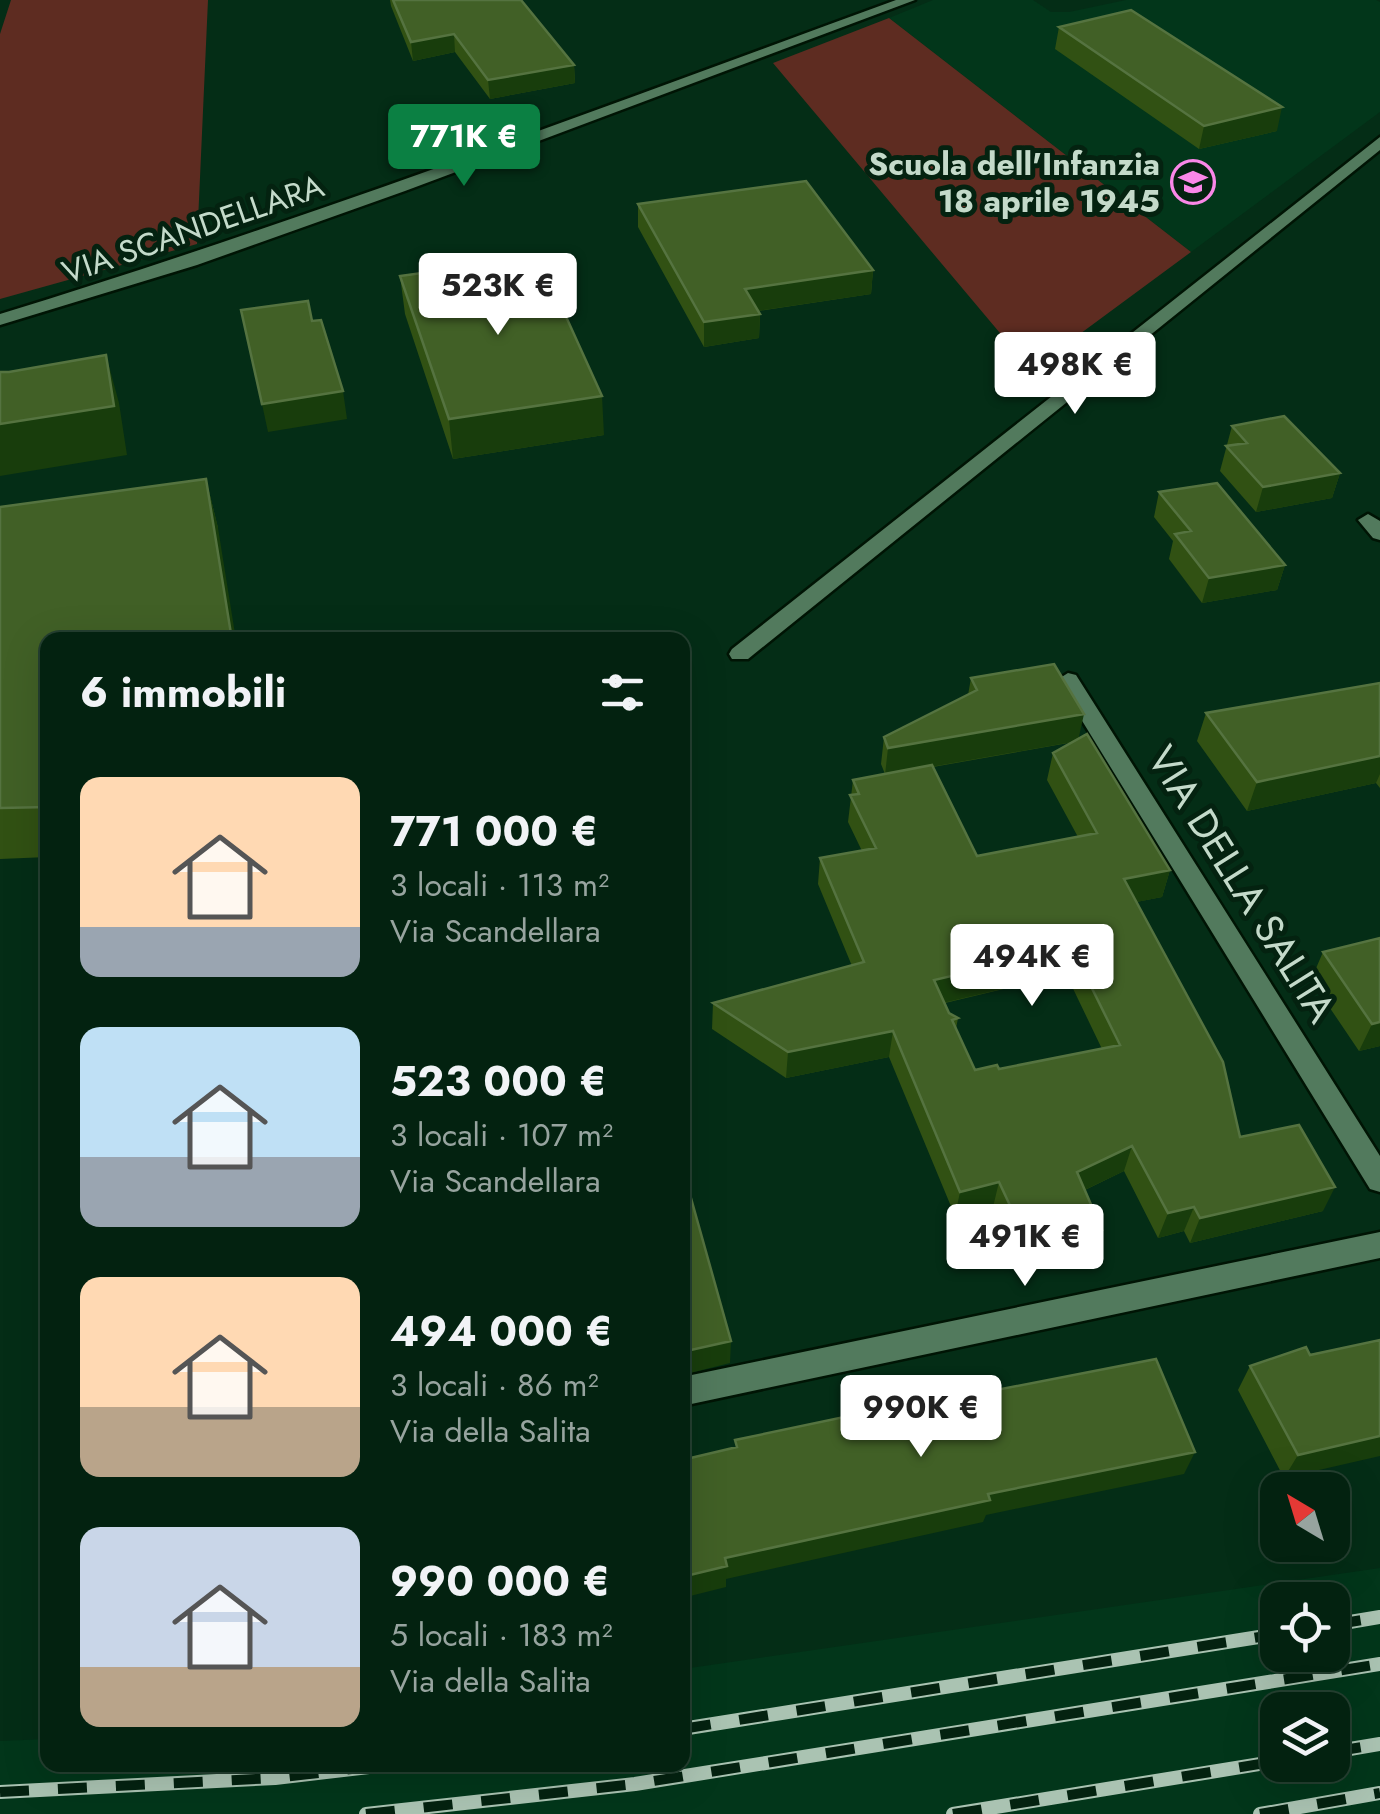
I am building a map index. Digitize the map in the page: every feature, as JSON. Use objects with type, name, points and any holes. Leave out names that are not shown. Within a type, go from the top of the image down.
[{"type":"street","name":"VIA SCANDELLARA","points":[[0,320],[191,261],[399,188],[908,0]]},
{"type":"street","points":[[740,654],[1380,142]]},
{"type":"street","name":"VIA DELLA SALITA","points":[[1068,680],[1380,1180]]},
{"type":"street","points":[[690,1390],[1380,1245]]},
{"type":"shaded area","points":[[11,0],[208,0],[197,244],[0,299],[0,34]]},
{"type":"shaded area","name":"Scuola dell'Infanzia 18 aprile 1945","points":[[933,0],[1033,0],[1051,12],[1069,12],[1126,0],[1376,0],[1380,2],[1380,112],[1191,252],[889,18]]},
{"type":"shaded area","points":[[889,18],[1191,252],[1031,370],[773,63]]},
{"type":"shaded area","points":[[1380,1568],[1380,1814],[0,1814],[0,1741],[40,1739],[40,1772],[690,1772],[690,1668],[1260,1585],[1260,1672],[1350,1672],[1350,1582],[1283,1582]]},
{"type":"building","points":[[393,0],[521,0],[574,65],[488,80],[454,34],[411,42]]},
{"type":"building","points":[[1131,10],[1282,107],[1204,126],[1059,27]]},
{"type":"building","points":[[806,181],[873,270],[745,289],[760,314],[704,322],[638,204]]},
{"type":"building","points":[[539,257],[602,396],[449,419],[400,276]]},
{"type":"building","points":[[308,301],[312,321],[321,320],[343,391],[262,404],[241,310]]},
{"type":"building","points":[[106,355],[114,406],[0,424],[0,372]]},
{"type":"building","points":[[1284,416],[1340,473],[1263,487],[1226,446],[1247,443],[1232,426]]},
{"type":"building","points":[[206,479],[231,632],[40,632],[40,807],[0,808],[0,507]]},
{"type":"building","points":[[1217,483],[1285,565],[1209,578],[1175,534],[1191,531],[1159,492]]},
{"type":"building","points":[[1054,664],[1084,714],[888,748],[884,737],[977,690],[971,678]]},
{"type":"building","points":[[1380,683],[1380,756],[1257,782],[1206,713]]},
{"type":"building","points":[[1087,734],[1170,870],[1124,879],[1223,1062],[1240,1137],[1299,1125],[1335,1187],[1200,1218],[1194,1207],[1168,1213],[1132,1146],[1077,1172],[1102,1230],[1030,1248],[999,1182],[960,1192],[893,1031],[788,1052],[713,1003],[864,962],[820,858],[876,848],[850,795],[859,794],[853,780],[932,765],[977,856],[1097,833],[1053,753]],"holes":[[[1072,948],[1120,1045],[999,1069],[997,1065],[975,1070],[952,1020],[958,1018],[949,1013],[934,980]]]},
{"type":"building","points":[[1380,938],[1380,1022],[1372,1024],[1323,952]]},
{"type":"building","points":[[690,1195],[731,1341],[690,1350]]},
{"type":"building","points":[[1380,1340],[1380,1436],[1298,1455],[1250,1366],[1306,1347],[1310,1355]]},
{"type":"building","points":[[1156,1359],[1195,1452],[988,1494],[990,1500],[725,1558],[727,1566],[690,1575],[690,1458],[737,1447],[735,1440],[954,1394],[955,1398]]},
{"type":"railway","points":[[1350,1622],[1380,1617]]},
{"type":"railway","points":[[690,1728],[1260,1637]]},
{"type":"railway","points":[[366,1814],[635,1784],[1380,1664]]},
{"type":"railway","points":[[1350,1749],[1380,1744]]},
{"type":"railway","points":[[953,1814],[1260,1764]]},
{"type":"railway","points":[[0,1792],[326,1772]]},
{"type":"railway","points":[[1260,1814],[1380,1793]]},
{"type":"place","name":"Scuola dell'Infanzia 18 aprile 1945","points":[[1193,182]]}]
